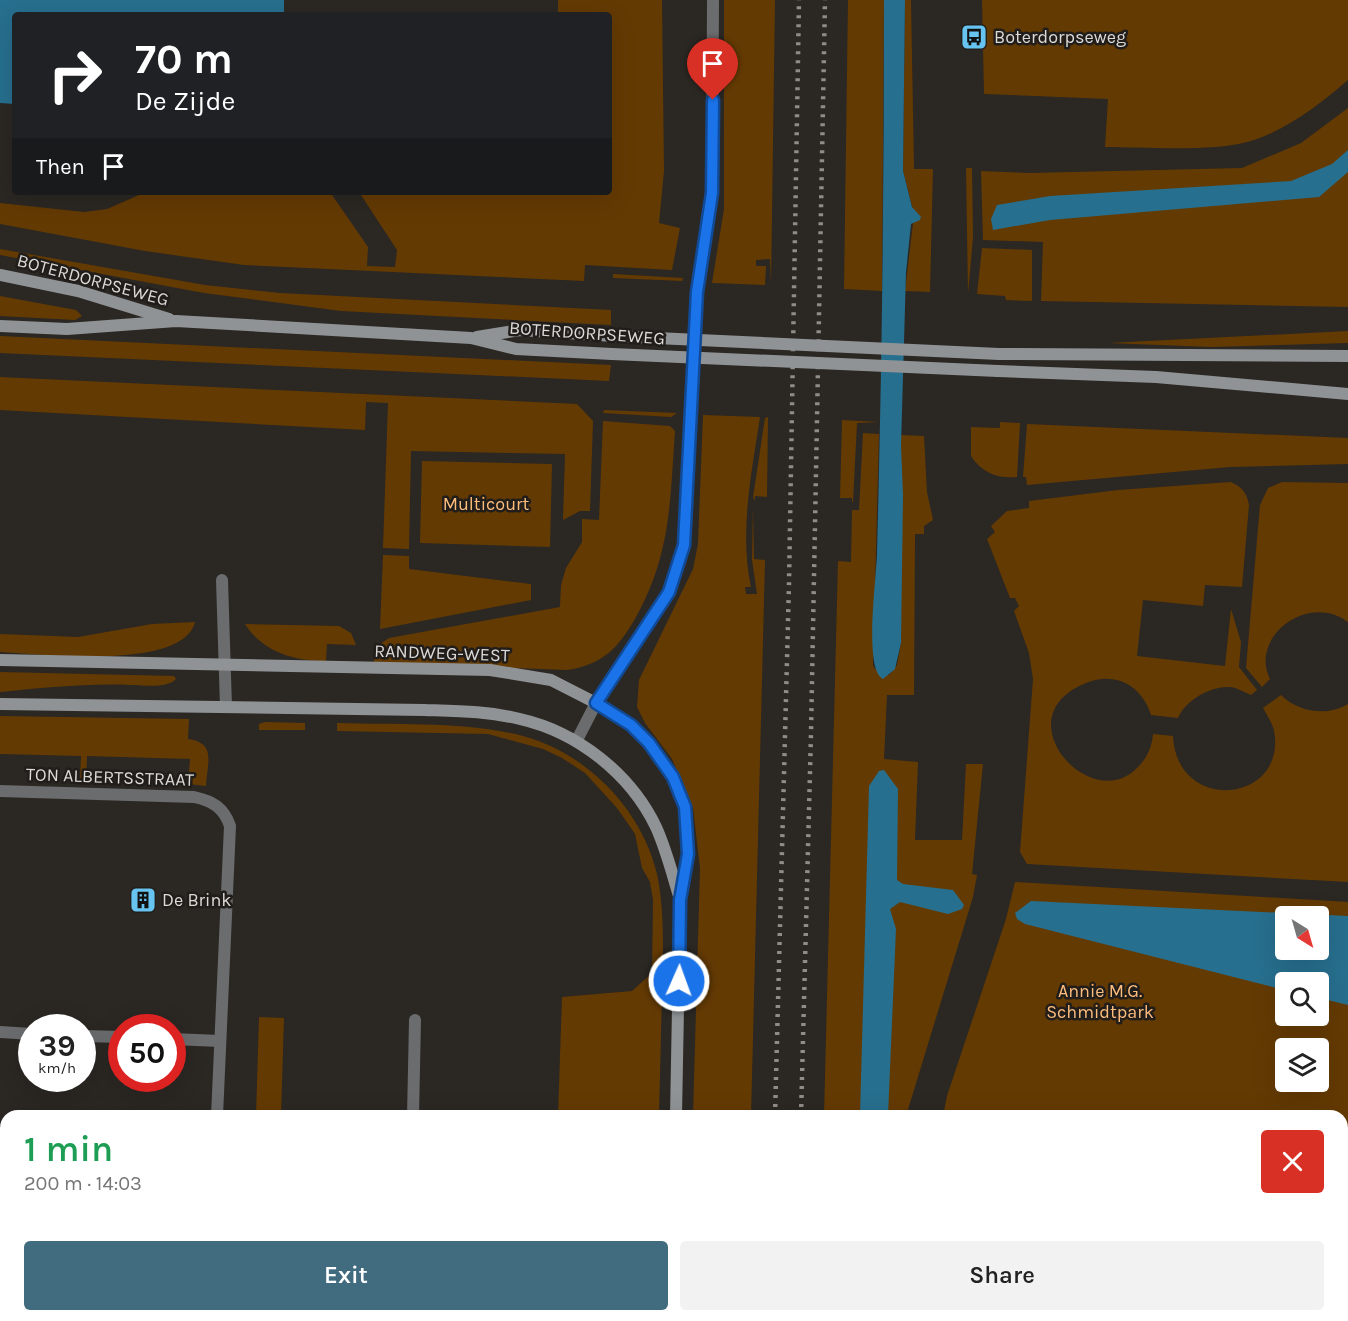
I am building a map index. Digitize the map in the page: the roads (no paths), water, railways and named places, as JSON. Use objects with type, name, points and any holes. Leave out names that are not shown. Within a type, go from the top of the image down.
[{"type":"main road","name":"BOTERDORPSEWEG","points":[[0,275],[78,291],[176,321]]},
{"type":"main road","name":"BOTERDORPSEWEG","points":[[0,326],[67,329],[176,321],[471,338],[516,350],[1156,377],[1348,394]]},
{"type":"main road","name":"BOTERDORPSEWEG","points":[[471,338],[520,330],[999,354],[1348,356]]},
{"type":"main road","name":"RANDWEG-WEST","points":[[0,660],[490,670],[551,680],[596,703],[631,725],[649,743],[673,777],[685,807],[688,854],[680,900],[676,1110]]},
{"type":"main road","name":"RANDWEG-WEST","points":[[0,704],[478,712],[521,719],[577,740],[610,767],[637,797],[663,843],[680,900]]},
{"type":"street","points":[[577,740],[596,703],[669,592],[684,545],[697,292],[712,193],[713,0]]},
{"type":"street","points":[[222,580],[226,707]]},
{"type":"street","name":"TON ALBERTSSTRAAT","points":[[0,791],[194,797],[217,805],[226,814],[230,826],[220,1041]]},
{"type":"street","points":[[412,1110],[415,1020]]},
{"type":"street","points":[[0,1032],[18,1033]]},
{"type":"street","points":[[186,1040],[220,1041],[217,1110]]},
{"type":"water","points":[[0,0],[284,0],[284,12],[12,12],[12,104],[0,103]]},
{"type":"water","points":[[884,0],[905,0],[903,171],[912,207],[921,217],[920,220],[911,224],[906,272],[901,446],[903,495],[901,643],[895,669],[883,679],[877,672],[874,658],[872,620],[877,552],[880,414]]},
{"type":"water","points":[[1348,150],[1348,172],[1319,197],[1050,220],[993,230],[991,219],[997,205],[1050,196],[1291,181],[1332,164]]},
{"type":"water","points":[[884,770],[898,789],[897,880],[903,884],[953,890],[964,905],[962,909],[948,914],[900,902],[890,909],[896,929],[888,1110],[860,1110],[869,786],[879,771]]},
{"type":"water","points":[[1031,901],[1275,913],[1275,960],[1329,960],[1329,915],[1348,916],[1348,1005],[1329,1000],[1329,972],[1275,972],[1275,987],[1025,924],[1017,919],[1015,913]]},
{"type":"railway","points":[[775,1110],[789,584],[799,0]]},
{"type":"railway","points":[[801,1110],[825,0]]},
{"type":"place","name":"Boterdorpseweg","points":[[974,37]]},
{"type":"place","name":"De Brink","points":[[143,900]]},
{"type":"park label","name":"Multicourt","points":[[486,504]]},
{"type":"park label","name":"Annie M.G. Schmidtpark","points":[[1100,1001]]}]
